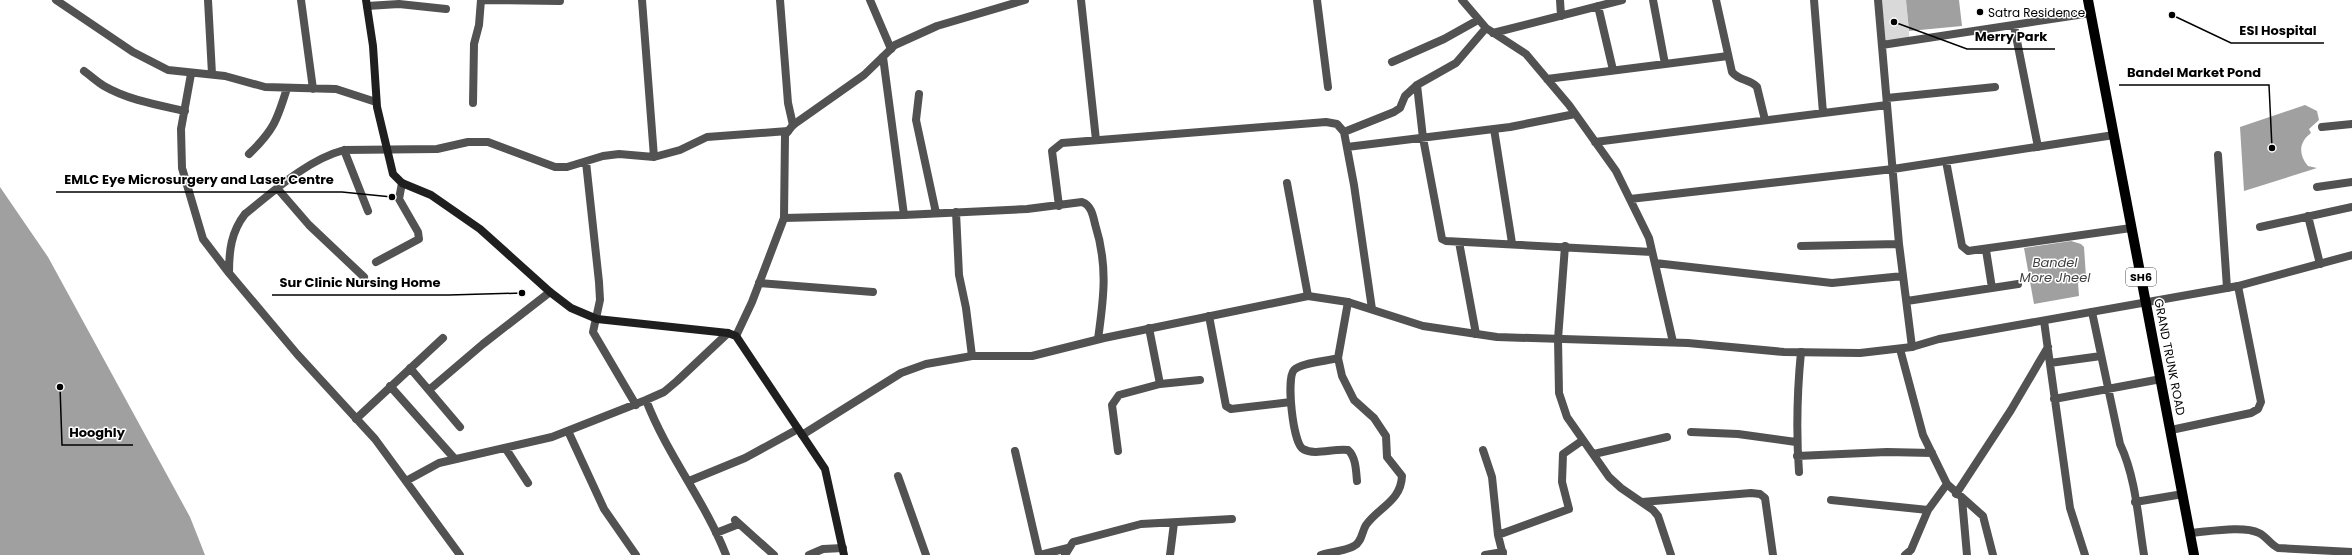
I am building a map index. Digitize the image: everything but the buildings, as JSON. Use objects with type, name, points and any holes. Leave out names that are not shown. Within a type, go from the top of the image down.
[{"type":"main road","name":"GRAND TRUNK ROAD","points":[[2088,0],[2194,555]]},
{"type":"main road","points":[[367,3],[373,46],[376,102],[393,174],[402,183],[430,195],[480,229],[550,292],[571,308],[597,319],[732,335],[825,469],[843,551]]},
{"type":"street","points":[[56,0],[152,64],[168,70],[191,74],[212,74],[265,88],[336,89],[376,102]]},
{"type":"street","points":[[208,0],[212,74]]},
{"type":"street","points":[[301,0],[313,89]]},
{"type":"street","points":[[473,103],[474,44],[479,25],[481,0],[560,1]]},
{"type":"street","points":[[642,0],[654,157]]},
{"type":"street","points":[[780,0],[791,128]]},
{"type":"street","points":[[870,0],[891,49]]},
{"type":"street","points":[[406,480],[438,463],[454,458],[506,449],[552,438],[664,392],[732,335],[759,283],[784,218],[785,135],[791,128],[864,75],[891,49],[937,26],[1023,0]]},
{"type":"street","points":[[1081,0],[1096,140]]},
{"type":"street","points":[[1316,0],[1328,87]]},
{"type":"street","points":[[1462,0],[1478,20],[1489,30],[1526,54],[1575,114],[1616,171],[1649,238],[1673,342]]},
{"type":"street","points":[[1560,0],[1561,16]]},
{"type":"street","points":[[1344,132],[1394,112],[1400,108],[1405,96],[1417,85],[1456,63],[1489,30],[1561,16],[1622,0]]},
{"type":"street","points":[[1653,0],[1665,64]]},
{"type":"street","points":[[1716,0],[1732,72],[1736,78],[1754,84],[1757,87],[1764,120]]},
{"type":"street","points":[[1814,0],[1823,113]]},
{"type":"street","points":[[1878,0],[1899,244],[1912,347]]},
{"type":"street","points":[[367,3],[398,4],[446,9]]},
{"type":"street","points":[[1598,6],[1613,70]]},
{"type":"street","points":[[1882,45],[2091,13]]},
{"type":"street","points":[[1392,62],[1444,39],[1478,20]]},
{"type":"street","points":[[2014,26],[2038,147]]},
{"type":"street","points":[[883,56],[904,215]]},
{"type":"street","points":[[1546,79],[1728,56]]},
{"type":"street","points":[[84,70],[103,86],[121,94],[153,104],[185,111]]},
{"type":"street","points":[[191,74],[180,141],[182,168],[203,239],[229,273],[297,354],[375,439],[460,555]]},
{"type":"street","points":[[1417,85],[1423,138],[1439,231],[1442,239],[1446,241],[1459,242],[1512,243],[1652,252]]},
{"type":"street","points":[[1595,142],[1823,113],[1887,101],[1995,87]]},
{"type":"street","points":[[249,154],[271,131],[278,118],[287,88]]},
{"type":"street","points":[[919,94],[916,120],[936,213]]},
{"type":"street","points":[[1347,147],[1494,129],[1575,114]]},
{"type":"street","points":[[1059,206],[1052,151],[1062,143],[1326,122],[1337,124],[1344,132],[1347,147],[1372,309]]},
{"type":"street","points":[[2322,127],[2352,124]]},
{"type":"street","points":[[229,273],[230,245],[239,222],[245,214],[277,188],[331,153],[344,150],[437,149],[468,142],[488,142],[555,168],[568,167],[603,156],[619,154],[654,157],[680,150],[707,136],[791,128]]},
{"type":"street","points":[[1494,129],[1512,243]]},
{"type":"street","points":[[1630,199],[1893,169],[2114,135]]},
{"type":"street","points":[[344,150],[368,211]]},
{"type":"street","points":[[2218,155],[2227,288]]},
{"type":"street","points":[[1946,161],[1962,246],[1968,251],[1986,250],[2131,228]]},
{"type":"street","points":[[586,162],[600,300],[597,319],[593,325],[593,332],[596,341],[636,404]]},
{"type":"street","points":[[2316,187],[2352,182]]},
{"type":"street","points":[[376,262],[419,239],[418,232],[399,199],[402,183]]},
{"type":"street","points":[[1287,183],[1308,296]]},
{"type":"street","points":[[277,188],[308,225],[364,277]]},
{"type":"street","points":[[784,218],[904,215],[1027,209],[1082,202],[1086,203],[1091,210],[1100,240],[1105,288],[1098,339]]},
{"type":"street","points":[[2260,227],[2352,207]]},
{"type":"street","points":[[956,212],[959,275],[966,308],[972,356]]},
{"type":"street","points":[[2308,216],[2320,264]]},
{"type":"street","points":[[1459,242],[1476,334]]},
{"type":"street","points":[[1801,246],[1899,244]]},
{"type":"street","points":[[1565,246],[1558,339],[1559,392],[1567,417],[1609,477],[1658,516],[1671,555]]},
{"type":"street","points":[[1986,250],[1992,288]]},
{"type":"street","points":[[689,481],[745,458],[800,432],[901,373],[926,364],[972,356],[1032,356],[1098,339],[1308,296],[1348,302],[1424,326],[1497,337],[1673,342],[1801,352],[1860,353],[1912,347],[1940,339],[2238,286],[2352,255]]},
{"type":"street","points":[[1655,263],[1832,283],[1903,276]]},
{"type":"street","points":[[759,283],[873,292]]},
{"type":"street","points":[[1907,301],[2018,284]]},
{"type":"street","points":[[2171,430],[2251,413],[2258,409],[2261,402],[2238,286]]},
{"type":"street","points":[[429,390],[483,344],[550,292]]},
{"type":"street","points":[[1326,554],[1354,546],[1359,542],[1367,524],[1394,500],[1402,486],[1402,476],[1387,457],[1386,436],[1374,418],[1354,400],[1348,391],[1342,376],[1338,358],[1348,302]]},
{"type":"street","points":[[2092,312],[2107,389],[2120,444],[2128,462],[2144,555]]},
{"type":"street","points":[[1209,316],[1226,406],[1231,409],[1291,402]]},
{"type":"street","points":[[2044,321],[2070,508],[2085,555]]},
{"type":"street","points":[[1149,328],[1160,384]]},
{"type":"street","points":[[356,419],[442,338]]},
{"type":"street","points":[[1967,555],[1959,496],[2048,346]]},
{"type":"street","points":[[1900,349],[1922,435],[1947,484],[1959,496],[1976,507],[1983,516],[1993,555]]},
{"type":"street","points":[[1799,472],[1796,442],[1797,392],[1801,352]]},
{"type":"street","points":[[2050,363],[2101,356]]},
{"type":"street","points":[[1338,358],[1300,366],[1294,370],[1291,375],[1291,402],[1296,442],[1301,448],[1308,452],[1348,450],[1352,453],[1357,481]]},
{"type":"street","points":[[410,368],[460,427]]},
{"type":"street","points":[[2054,399],[2161,379]]},
{"type":"street","points":[[1118,451],[1112,405],[1119,395],[1160,384],[1200,380]]},
{"type":"street","points":[[390,386],[454,458]]},
{"type":"street","points":[[646,400],[662,436],[689,481],[726,555]]},
{"type":"street","points":[[568,431],[604,509],[636,555]]},
{"type":"street","points":[[1691,432],[1738,434],[1796,442]]},
{"type":"street","points":[[1594,454],[1667,437]]},
{"type":"street","points":[[1498,535],[1569,509],[1562,482],[1563,454],[1583,440]]},
{"type":"street","points":[[506,449],[528,483]]},
{"type":"street","points":[[1483,450],[1492,477],[1498,535],[1503,553],[1485,555]]},
{"type":"street","points":[[1015,451],[1039,555],[1067,552],[1073,542],[1141,524],[1232,519]]},
{"type":"street","points":[[1798,456],[1887,452],[1932,453]]},
{"type":"street","points":[[898,476],[926,555]]},
{"type":"street","points":[[1905,555],[1911,550],[1928,510],[1947,484]]},
{"type":"street","points":[[1642,502],[1751,493],[1760,494],[1765,498],[1773,555]]},
{"type":"street","points":[[2135,502],[2183,494]]},
{"type":"street","points":[[1831,500],[1928,510]]},
{"type":"street","points":[[716,533],[737,522],[774,555]]},
{"type":"street","points":[[1170,555],[1174,523]]},
{"type":"street","points":[[2190,533],[2245,529],[2258,532],[2270,544],[2278,548],[2336,553],[2352,552]]},
{"type":"street","points":[[809,555],[823,550],[843,551]]},
{"type":"shaded area","points":[[1878,0],[1906,0],[1910,44],[1882,47]]},
{"type":"water","points":[[1906,0],[1959,0],[1962,26],[1909,31]]},
{"type":"water","points":[[2305,105],[2317,111],[2319,120],[2309,129],[2311,133],[2302,144],[2301,153],[2308,166],[2317,168],[2244,191],[2240,127]]},
{"type":"water","points":[[0,187],[48,257],[190,517],[205,555],[0,555]]},
{"type":"water","name":"Bandel More Jheel","points":[[2071,241],[2081,244],[2084,247],[2086,277],[2078,283],[2079,296],[2034,304],[2024,248]]},
{"type":"place","name":"Satra Residence","points":[[1980,12]]},
{"type":"place","name":"ESI Hospital","points":[[2172,15]]},
{"type":"place","name":"Merry Park","points":[[1894,22]]},
{"type":"place","name":"Bandel Market Pond","points":[[2272,148]]},
{"type":"place","name":"EMLC Eye Microsurgery and Laser Centre","points":[[392,197]]},
{"type":"place","name":"Sur Clinic Nursing Home","points":[[522,293]]},
{"type":"place","name":"Hooghly","points":[[60,387]]}]
